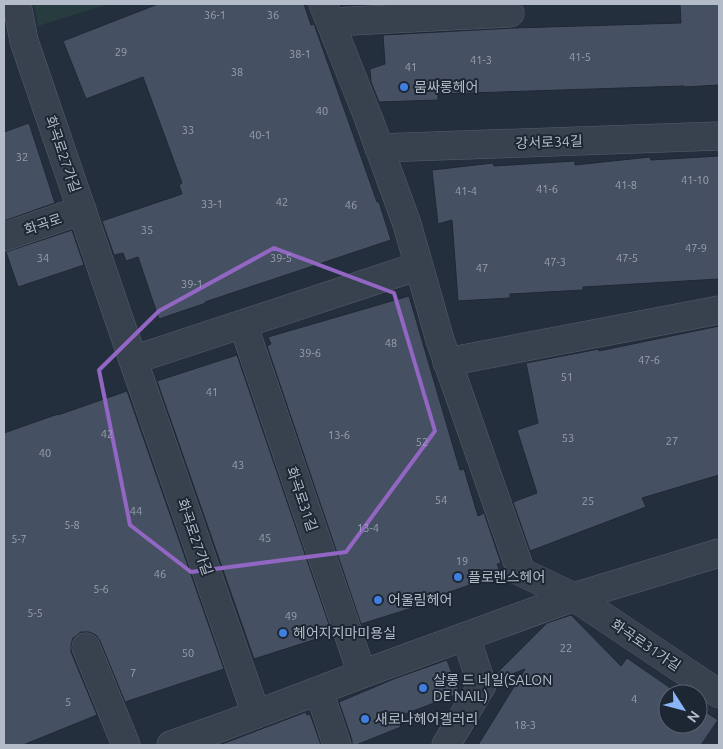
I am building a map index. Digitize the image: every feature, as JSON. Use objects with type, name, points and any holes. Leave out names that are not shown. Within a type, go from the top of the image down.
[{"type":"street","name":"화곡로27가길","points":[[17,4],[14,43],[82,210],[256,714]]},
{"type":"street","points":[[510,13],[327,13],[407,224],[448,362],[521,572],[574,597]]},
{"type":"street","name":"강서로34길","points":[[379,148],[719,136]]},
{"type":"street","name":"화곡로","points":[[4,238],[82,210]]},
{"type":"street","points":[[133,360],[419,266]]},
{"type":"street","points":[[448,362],[719,310]]},
{"type":"street","name":"화곡로31길","points":[[243,324],[362,674]]},
{"type":"street","points":[[171,745],[228,736],[256,714],[319,690],[574,597],[719,553]]},
{"type":"street","name":"화곡로31가길","points":[[574,597],[719,694]]},
{"type":"street","points":[[446,745],[482,685],[466,637]]},
{"type":"street","points":[[86,647],[126,745]]},
{"type":"street","points":[[319,690],[337,745]]},
{"type":"highlighted area","points":[[274,248],[394,293],[435,431],[346,552],[191,572],[130,525],[99,370],[159,311]]},
{"type":"green space","points":[[34,4],[108,4],[38,26]]},
{"type":"building","points":[[158,4],[304,4],[311,25],[314,24],[391,240],[159,319],[138,257],[126,261],[123,253],[114,255],[102,221],[182,194],[179,185],[182,183],[143,77],[86,99],[63,41]]},
{"type":"building","points":[[680,4],[719,4],[719,85],[438,94],[438,100],[379,102],[371,82],[370,69],[385,64],[383,35],[514,28],[681,23]]},
{"type":"building","points":[[29,123],[55,203],[4,221],[4,132]]},
{"type":"building","points":[[719,156],[719,279],[583,287],[583,290],[510,294],[510,298],[458,301],[452,220],[438,224],[432,170],[493,163],[494,166],[575,161],[575,165],[650,157],[651,160]]},
{"type":"building","points":[[72,230],[84,265],[18,287],[6,252]]},
{"type":"building","points":[[409,296],[460,470],[464,469],[478,516],[484,513],[501,563],[497,564],[501,574],[421,602],[422,605],[361,624],[267,346],[271,344],[268,337]]},
{"type":"building","points":[[719,326],[719,475],[642,498],[646,507],[530,551],[513,502],[537,493],[517,430],[538,423],[526,363],[599,349],[599,351]]},
{"type":"building","points":[[237,355],[332,633],[254,659],[157,381]]},
{"type":"building","points":[[127,391],[224,669],[125,702],[100,641],[96,635],[89,632],[81,632],[73,638],[71,652],[97,715],[23,745],[4,745],[4,433]]},
{"type":"building","points":[[571,615],[621,666],[627,658],[665,684],[658,684],[658,734],[708,734],[708,714],[718,720],[701,745],[478,745],[525,669],[497,680],[495,675],[547,623]]},
{"type":"building","points":[[447,660],[459,692],[458,694],[397,717],[401,727],[352,745],[339,702],[396,678]]},
{"type":"building","points":[[306,712],[307,715],[310,714],[321,745],[222,745],[222,744]]},
{"type":"place","name":"뭄싸롱헤어","points":[[404,87]]},
{"type":"place","name":"플로렌스헤어","points":[[458,577]]},
{"type":"place","name":"어울림헤어","points":[[378,600]]},
{"type":"place","name":"헤어지지마미용실","points":[[283,633]]},
{"type":"place","name":"살롱 드 네일(SALON DE NAIL)","points":[[423,688]]},
{"type":"place","name":"새로나헤어겔러리","points":[[365,719]]}]
